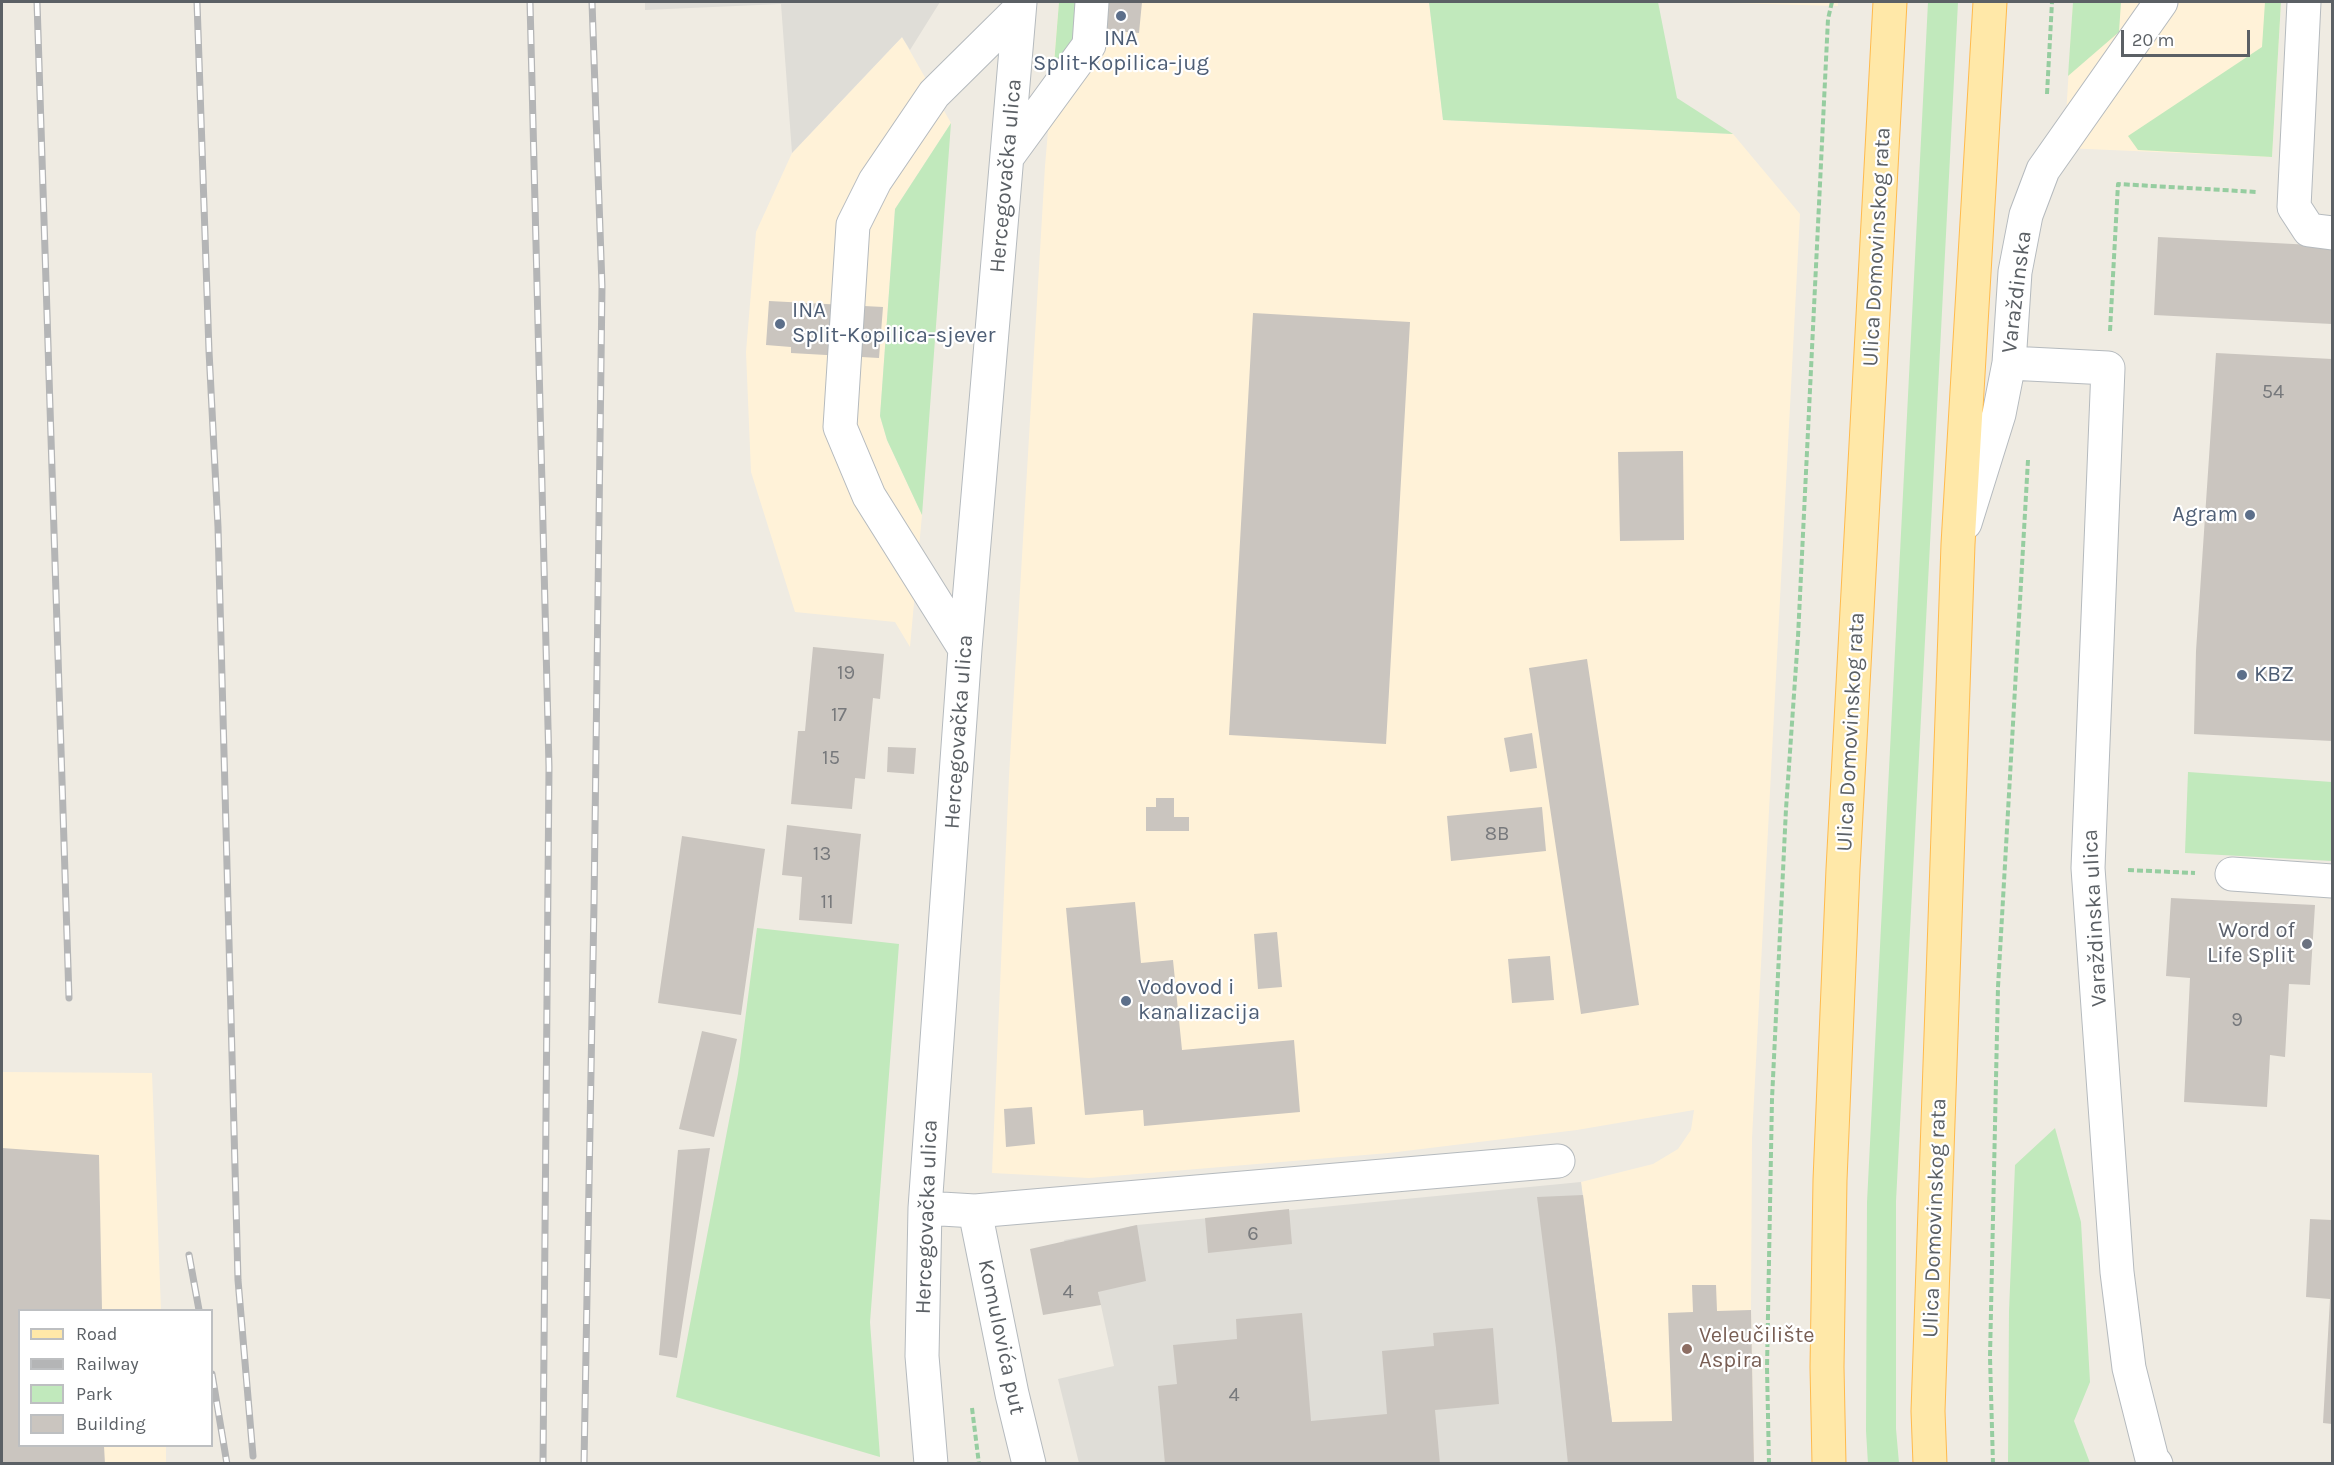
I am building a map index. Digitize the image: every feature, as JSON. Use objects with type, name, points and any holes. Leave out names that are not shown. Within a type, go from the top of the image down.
[{"type":"main road","name":"Ulica Domovinskog rata","points":[[1930,1464],[1928,1411],[1958,544],[1990,2]]},
{"type":"main road","name":"Ulica Domovinskog rata","points":[[1829,1464],[1827,1367],[1833,1108],[1887,7]]},
{"type":"street","points":[[1008,156],[1089,45],[1092,2]]},
{"type":"street","name":"Varaždinska","points":[[1958,544],[1999,414],[2008,363],[2015,272],[2026,215],[2043,170],[2162,2]]},
{"type":"street","points":[[2304,2],[2294,207],[2309,230],[2332,233]]},
{"type":"street","points":[[965,649],[869,496],[840,427],[853,225],[876,181],[934,94],[1019,6]]},
{"type":"street","name":"Hercegovačka ulica","points":[[931,1464],[922,1356],[925,1208],[965,649],[1019,6]]},
{"type":"street","points":[[2008,363],[2109,368]]},
{"type":"street","name":"Varaždinska ulica","points":[[2109,368],[2088,868],[2117,1272],[2129,1368],[2152,1459],[2156,1464]]},
{"type":"street","points":[[2232,874],[2332,880]]},
{"type":"street","points":[[925,1208],[975,1211],[1558,1161]]},
{"type":"street","name":"Komulovića put","points":[[975,1211],[1012,1394],[1029,1464]]},
{"type":"path","points":[[1769,1464],[1767,1368],[1773,1087],[1786,809],[1798,637],[1828,19],[1832,2]]},
{"type":"path","points":[[2052,2],[2046,127],[2061,145]]},
{"type":"path","points":[[2109,368],[2118,184],[2294,194]]},
{"type":"path","points":[[1993,1464],[1990,1357],[1998,987],[2028,458]]},
{"type":"path","points":[[2088,868],[2232,874]]},
{"type":"shaded area","points":[[645,2],[940,2],[910,50],[902,37],[792,153],[781,4],[645,10]]},
{"type":"shaded area","name":"Vodovod i kanalizacija","points":[[1059,2],[1429,2],[1443,120],[1733,134],[1800,214],[1752,1138],[1751,1310],[1754,1463],[1612,1463],[1612,1422],[1581,1182],[1653,1164],[1678,1149],[1691,1130],[1694,1110],[1577,1130],[1389,1153],[1089,1178],[992,1173],[1009,776],[1045,166]]},
{"type":"shaded area","points":[[1692,2],[1838,2],[1838,6]]},
{"type":"shaded area","points":[[2073,2],[2281,2],[2272,157],[2064,148]]},
{"type":"shaded area","points":[[902,37],[951,123],[895,209],[880,416],[887,440],[922,515],[910,647],[895,622],[795,612],[751,472],[746,352],[756,232],[792,153]]},
{"type":"shaded area","points":[[2,1072],[152,1073],[161,1309],[18,1309],[18,1447],[166,1447],[166,1463],[2,1464]]},
{"type":"shaded area","points":[[1581,1182],[1612,1422],[1612,1463],[1079,1463],[1058,1379],[1114,1366],[1095,1278],[1077,1272],[1064,1240],[1137,1225]]},
{"type":"green space","points":[[1059,2],[1082,2],[1080,33],[1063,61],[1054,64]]},
{"type":"green space","points":[[1429,2],[1658,2],[1677,98],[1733,134],[1443,120]]},
{"type":"green space","points":[[1928,2],[1958,2],[1896,1201],[1896,1429],[1899,1463],[1868,1464],[1866,1431],[1867,1202]]},
{"type":"green space","points":[[2073,2],[2121,2],[2119,32],[2068,76]]},
{"type":"green space","points":[[2265,2],[2281,2],[2272,157],[2138,150],[2128,136],[2262,47]]},
{"type":"green space","points":[[951,123],[922,515],[887,440],[880,416],[895,209]]},
{"type":"green space","points":[[2188,772],[2332,782],[2332,861],[2185,853]]},
{"type":"green space","points":[[757,928],[899,944],[870,1322],[880,1457],[676,1397],[738,1074]]},
{"type":"green space","points":[[2055,1128],[2081,1222],[2090,1382],[2074,1421],[2090,1463],[2008,1463],[2009,1311],[2015,1165]]},
{"type":"building","name":"INA Split-Kopilica-jug","points":[[1103,2],[1142,2],[1139,33],[1101,30]]},
{"type":"building","points":[[2158,237],[2332,246],[2332,324],[2154,315]]},
{"type":"building","points":[[769,301],[883,307],[879,358],[791,353],[791,347],[766,345]]},
{"type":"building","points":[[1253,313],[1410,322],[1386,744],[1229,735]]},
{"type":"building","points":[[2216,353],[2332,359],[2332,741],[2194,734],[2196,651]]},
{"type":"building","points":[[1683,451],[1684,540],[1620,541],[1618,452]]},
{"type":"building","points":[[813,647],[884,654],[880,699],[873,698],[865,779],[855,778],[852,809],[791,804],[798,731],[805,731]]},
{"type":"building","points":[[1587,659],[1639,1005],[1581,1014],[1529,668]]},
{"type":"building","points":[[1532,733],[1537,768],[1510,772],[1504,738]]},
{"type":"building","points":[[888,747],[916,748],[914,774],[887,772]]},
{"type":"building","points":[[1156,798],[1174,798],[1174,817],[1189,817],[1189,831],[1146,831],[1146,807],[1156,807]]},
{"type":"building","points":[[1542,807],[1546,851],[1451,861],[1447,816]]},
{"type":"building","points":[[787,825],[861,834],[852,924],[799,920],[802,877],[782,875]]},
{"type":"building","points":[[682,836],[765,849],[741,1015],[658,1003]]},
{"type":"building","points":[[2171,898],[2315,905],[2310,985],[2289,984],[2285,1057],[2270,1055],[2267,1107],[2184,1102],[2190,978],[2166,976]]},
{"type":"building","name":"Vodovod i kanalizacija","points":[[1135,902],[1141,963],[1173,960],[1182,1050],[1294,1040],[1300,1112],[1144,1126],[1143,1110],[1085,1115],[1066,908]]},
{"type":"building","points":[[1277,932],[1282,987],[1258,989],[1254,934]]},
{"type":"building","points":[[1550,956],[1554,1000],[1512,1003],[1508,959]]},
{"type":"building","points":[[702,1031],[737,1039],[714,1137],[679,1129]]},
{"type":"building","points":[[1032,1107],[1035,1144],[1006,1147],[1004,1109]]},
{"type":"building","points":[[2,1148],[99,1155],[102,1309],[18,1309],[18,1447],[104,1447],[105,1464],[2,1464]]},
{"type":"building","points":[[710,1148],[677,1358],[659,1355],[678,1150]]},
{"type":"building","points":[[1583,1195],[1612,1422],[1672,1421],[1668,1313],[1693,1312],[1692,1285],[1716,1285],[1717,1311],[1751,1310],[1754,1464],[1568,1464],[1537,1197]]},
{"type":"building","points":[[1289,1209],[1292,1244],[1208,1253],[1205,1218]]},
{"type":"building","points":[[2310,1219],[2332,1220],[2332,1424],[2323,1423],[2330,1299],[2306,1297]]},
{"type":"building","points":[[1137,1225],[1146,1281],[1098,1292],[1101,1305],[1043,1315],[1030,1249]]},
{"type":"building","points":[[1302,1313],[1311,1421],[1387,1414],[1382,1351],[1434,1346],[1433,1333],[1493,1328],[1499,1404],[1435,1410],[1440,1464],[1165,1464],[1158,1386],[1177,1384],[1173,1345],[1237,1339],[1236,1319]]},
{"type":"railway","points":[[37,2],[69,998]]},
{"type":"railway","points":[[197,2],[209,351],[218,527],[238,1280],[253,1456]]},
{"type":"railway","points":[[530,2],[549,767],[543,1464]]},
{"type":"railway","points":[[584,1464],[602,286],[592,2]]},
{"type":"railway","points":[[189,1255],[199,1309]]},
{"type":"railway","points":[[213,1380],[227,1464]]},
{"type":"place","name":"INA Split-Kopilica-jug","points":[[1121,16]]},
{"type":"place","name":"INA Split-Kopilica-sjever","points":[[780,324]]},
{"type":"place","name":"Agram","points":[[2250,515]]},
{"type":"place","name":"KBZ","points":[[2242,675]]},
{"type":"place","name":"Word of Life Split","points":[[2307,944]]},
{"type":"place","name":"Vodovod i kanalizacija","points":[[1126,1001]]},
{"type":"place","name":"Veleučilište Aspira","points":[[1687,1349]]}]
